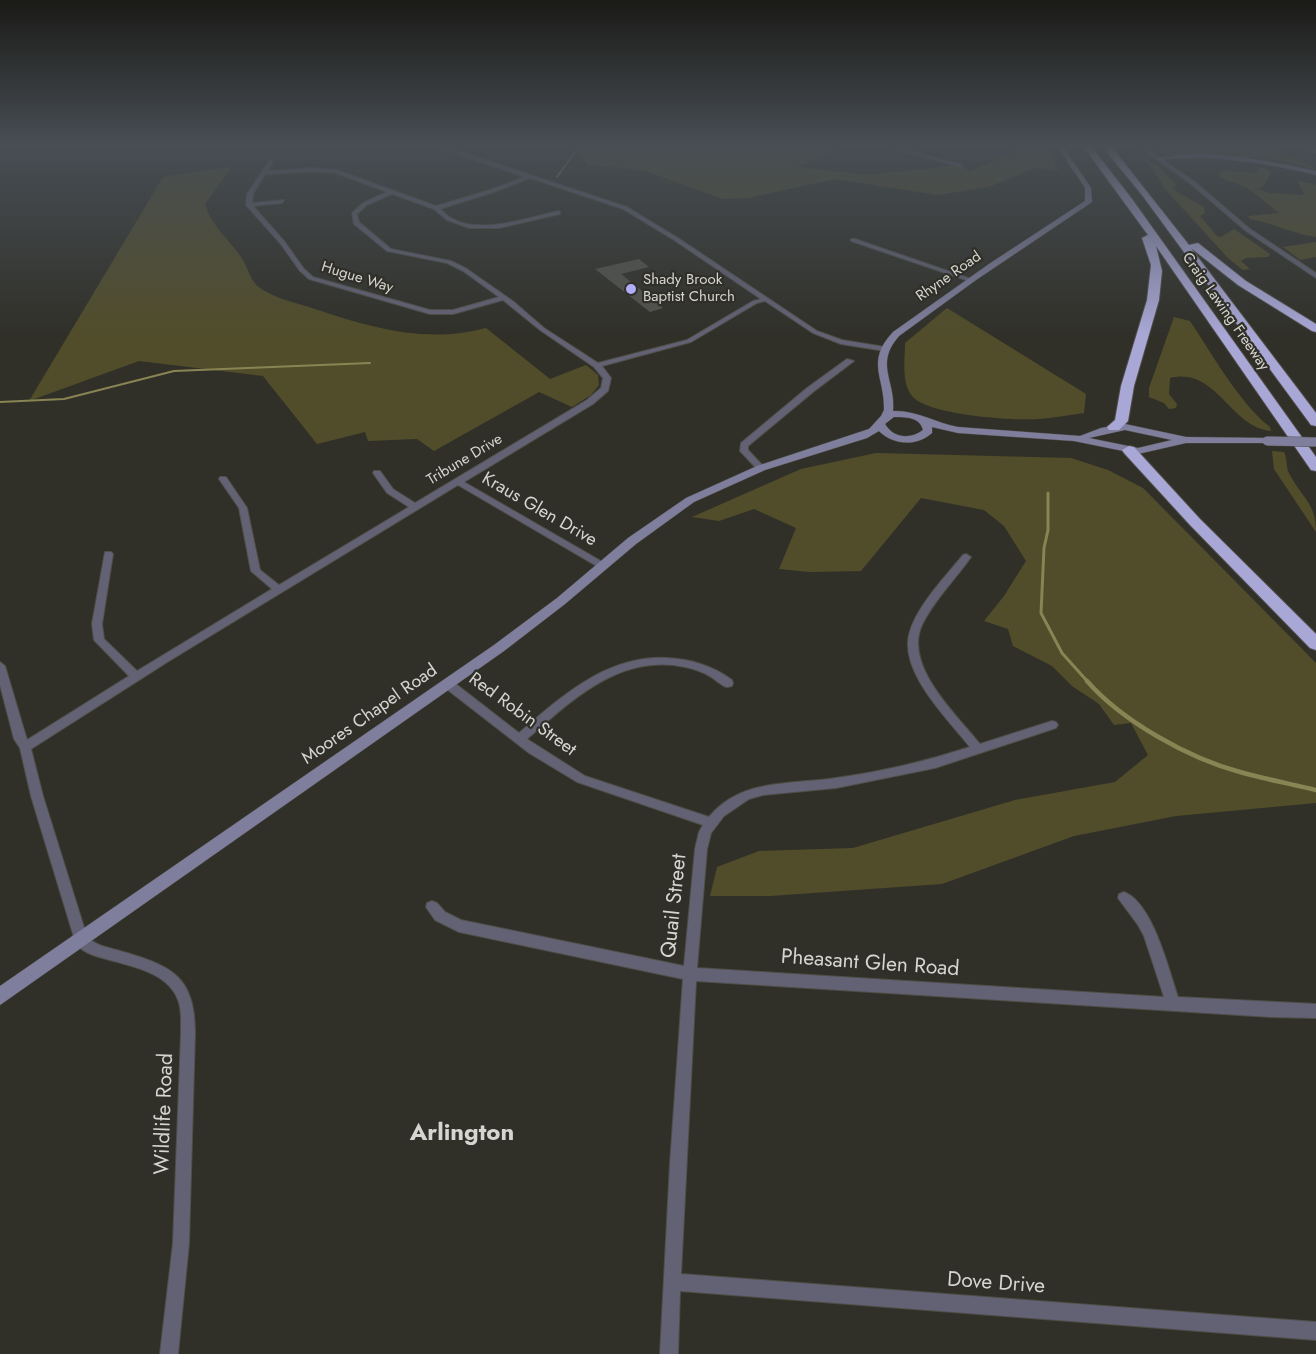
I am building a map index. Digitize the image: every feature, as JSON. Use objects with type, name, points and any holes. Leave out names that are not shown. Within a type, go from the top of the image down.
[{"type":"highway","points":[[1110,429],[1122,421],[1124,397],[1156,283],[1154,256],[1133,209]]},
{"type":"highway","name":"Craig Lawing Freeway","points":[[1135,209],[1316,467]]},
{"type":"highway","name":"Craig Lawing Freeway","points":[[1157,209],[1316,422]]},
{"type":"highway","points":[[1161,209],[1214,263],[1256,293],[1316,329]]},
{"type":"highway","points":[[1122,448],[1316,644]]},
{"type":"main road","name":"Rhyne Road","points":[[885,349],[899,332],[971,280],[1077,209]]},
{"type":"main road","points":[[885,349],[880,372],[889,402],[897,409],[938,426],[958,430],[1074,438],[1147,451],[1170,442],[1186,440],[1316,442]]},
{"type":"main road","points":[[889,402],[883,420],[884,432],[897,438]]},
{"type":"main road","points":[[883,420],[899,414],[918,417],[928,427],[926,435],[958,430]]},
{"type":"main road","name":"Moores Chapel Road","points":[[0,996],[448,684],[534,622],[632,540],[690,500],[761,468],[863,436],[873,431],[883,420]]},
{"type":"main road","points":[[1074,438],[1110,429],[1133,428],[1160,436],[1186,440]]},
{"type":"main road","points":[[1110,429],[1106,439],[1122,448]]},
{"type":"main road","name":"Moores Chapel Road","points":[[863,436],[913,439],[926,435]]},
{"type":"street","name":"Hugue Way","points":[[253,209],[311,278],[430,312],[453,312],[503,298]]},
{"type":"street","points":[[358,209],[354,214],[356,224],[389,250],[454,264],[542,329],[597,365],[689,341],[755,302],[767,299]]},
{"type":"street","points":[[438,209],[456,223],[488,227],[558,213]]},
{"type":"street","points":[[627,209],[767,299],[806,327],[828,339],[857,346],[885,349]]},
{"type":"street","points":[[1221,209],[1316,276]]},
{"type":"street","points":[[853,240],[971,280]]},
{"type":"street","points":[[761,468],[744,451],[744,445],[810,390],[850,361]]},
{"type":"street","name":"Tribune Drive","points":[[25,747],[135,675],[597,397],[605,389],[607,378],[597,365]]},
{"type":"street","points":[[377,473],[390,491],[415,507]]},
{"type":"street","points":[[223,479],[243,508],[256,571],[278,589]]},
{"type":"street","name":"Kraus Glen Drive","points":[[459,482],[603,566]]},
{"type":"street","points":[[108,554],[97,624],[99,640],[135,675]]},
{"type":"street","points":[[966,557],[921,619],[915,632],[912,653],[921,675],[979,750]]},
{"type":"street","points":[[519,739],[594,679],[615,668],[650,660],[687,663],[704,668],[728,683]]},
{"type":"street","points":[[0,666],[81,940]]},
{"type":"street","name":"Red Robin Street","points":[[448,684],[551,762],[589,782],[711,823]]},
{"type":"street","name":"Quail Street","points":[[669,1354],[689,974],[701,849],[705,832],[732,803],[763,790],[858,779],[935,763],[1052,725]]},
{"type":"street","points":[[1124,898],[1136,909],[1145,923],[1173,1004]]},
{"type":"street","name":"Pheasant Glen Road","points":[[432,907],[440,916],[459,926],[689,974],[1316,1011]]},
{"type":"street","name":"Wildlife Road","points":[[81,940],[88,948],[145,965],[168,976],[181,990],[186,1003],[188,1033],[181,1243],[169,1354]]},
{"type":"street","name":"Dove Drive","points":[[672,1282],[1316,1330]]},
{"type":"shaded area","points":[[144,209],[207,209],[216,226],[243,260],[254,282],[273,295],[357,322],[399,332],[464,333],[486,328],[550,379],[586,365],[598,375],[599,385],[591,395],[572,407],[539,392],[434,451],[417,439],[368,441],[365,432],[317,444],[263,376],[139,361],[29,401]]},
{"type":"shaded area","points":[[1183,209],[1204,209],[1205,213],[1200,216],[1217,236],[1221,237],[1234,229],[1270,254],[1268,257],[1246,258],[1241,261],[1250,269],[1243,270],[1228,258]]},
{"type":"shaded area","points":[[1274,209],[1316,209],[1316,237],[1250,219],[1248,216],[1279,213]]},
{"type":"shaded area","points":[[1316,242],[1316,257],[1300,260],[1283,247]]},
{"type":"shaded area","points":[[947,308],[1086,394],[1084,413],[1038,419],[992,418],[936,408],[913,397],[905,378],[905,343]]},
{"type":"shaded area","points":[[1174,317],[1190,321],[1237,392],[1270,427],[1271,431],[1257,427],[1244,419],[1211,388],[1186,377],[1170,378],[1169,394],[1177,404],[1176,408],[1169,409],[1164,403],[1149,397],[1149,388]]},
{"type":"shaded area","points":[[1272,451],[1284,452],[1288,472],[1314,514],[1316,532],[1274,469]]},
{"type":"shaded area","points":[[876,453],[1071,458],[1108,470],[1143,488],[1316,663],[1316,803],[1176,816],[1074,836],[942,884],[770,896],[710,896],[717,867],[759,851],[853,848],[1015,800],[1115,782],[1148,755],[1131,723],[1114,725],[1099,704],[1072,686],[1052,666],[1013,646],[1008,629],[984,621],[1004,596],[1026,561],[1004,526],[984,510],[921,498],[861,571],[810,572],[779,569],[796,528],[754,509],[719,521],[692,517],[801,469]]},
{"type":"building","name":"Shady Brook Baptist Church","points":[[639,259],[649,267],[621,274],[663,308],[650,312],[595,269]]},
{"type":"waterway","points":[[0,402],[64,399],[174,371],[370,363]]},
{"type":"waterway","points":[[1048,493],[1048,530],[1044,548],[1041,613],[1062,653],[1088,682]]},
{"type":"waterway","points":[[1087,681],[1101,696],[1137,724],[1199,758],[1240,772],[1316,790]]},
{"type":"place","name":"Shady Brook Baptist Church","points":[[631,289]]},
{"type":"district","name":"Arlington","points":[[462,1134]]}]
